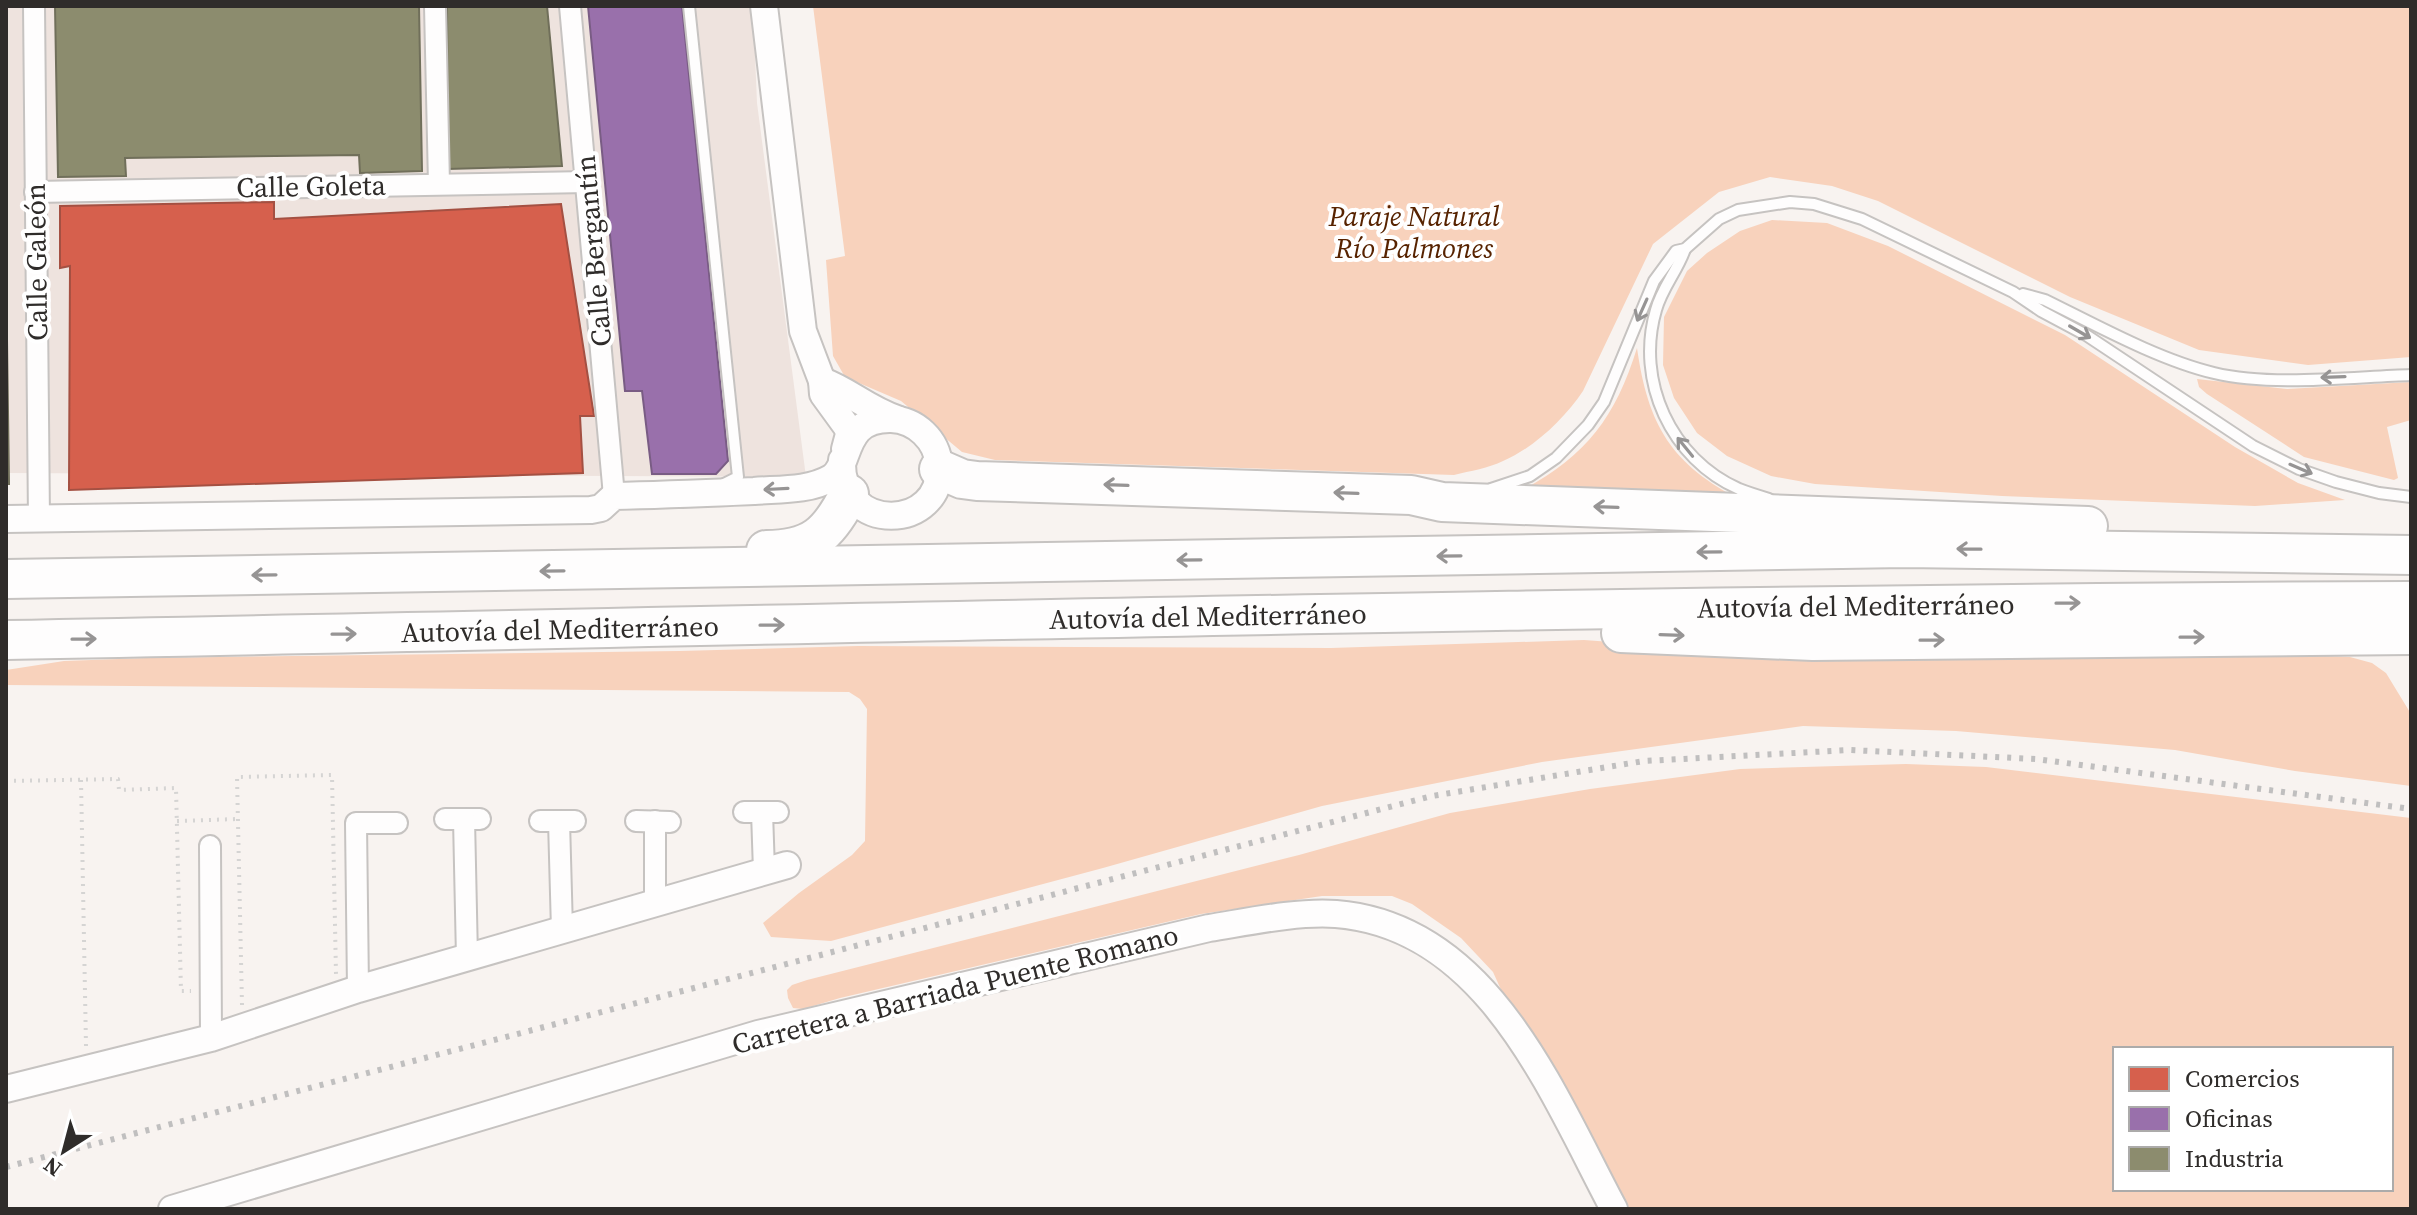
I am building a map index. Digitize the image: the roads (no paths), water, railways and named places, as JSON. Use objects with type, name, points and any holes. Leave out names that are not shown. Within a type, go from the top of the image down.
[{"type":"highway","points":[[630,570],[652,551],[790,550],[815,540],[829,528],[846,468]]},
{"type":"highway","points":[[939,469],[962,479],[977,481],[1411,495],[1442,502],[2411,536]]},
{"type":"highway","name":"Autovía del Mediterráneo","points":[[6,579],[1905,548],[2411,555]]},
{"type":"highway","name":"Autovía del Mediterráneo","points":[[6,640],[1429,612],[2101,602],[2411,601]]},
{"type":"highway","points":[[1429,612],[1477,628],[1813,641],[2411,635]]},
{"type":"street","name":"Calle Galeón","points":[[34,6],[39,519]]},
{"type":"street","points":[[435,6],[439,184]]},
{"type":"street","name":"Calle Bergantín","points":[[570,6],[614,496]]},
{"type":"street","points":[[764,6],[803,331],[822,381],[823,394],[847,427],[846,468],[866,510],[877,515],[901,516],[912,512],[930,497],[936,487],[939,469],[932,442],[904,421],[869,408],[834,385],[822,381]]},
{"type":"street","name":"Calle Goleta","points":[[35,192],[587,182]]},
{"type":"street","points":[[6,519],[591,510],[601,508],[614,496],[798,488],[830,479],[846,468],[859,430],[881,420],[904,421]]},
{"type":"street","points":[[6,1089],[211,1038],[347,993],[775,868],[761,812]]},
{"type":"street","points":[[463,819],[467,958]]},
{"type":"street","points":[[558,821],[562,930]]},
{"type":"street","points":[[654,821],[655,903]]},
{"type":"street","points":[[347,993],[356,823],[397,823]]},
{"type":"street","points":[[210,846],[211,1038]]},
{"type":"street","name":"Carretera a Barriada Puente Romano","points":[[172,1209],[758,1034],[1209,928],[1274,918],[1334,914],[1369,920],[1404,931],[1460,967],[1487,994],[1533,1061],[1614,1209]]},
{"type":"lane","points":[[689,6],[738,477],[706,493]]},
{"type":"lane","points":[[1482,489],[1496,488],[1530,476],[1556,458],[1588,425],[1604,402],[1654,281],[1676,251],[1685,249],[1719,219],[1738,210],[1790,202],[1814,204],[1862,219],[2013,292],[2086,335],[2253,446],[2299,469],[2379,493],[2411,497]]},
{"type":"lane","points":[[1685,249],[1657,306],[1650,344],[1655,398],[1670,427],[1691,455],[1739,489],[1773,500],[1913,519]]},
{"type":"lane","points":[[2013,292],[2045,300],[2171,358],[2215,374],[2269,380],[2411,375]]},
{"type":"lane","points":[[1411,495],[1456,491]]},
{"type":"railway","points":[[6,1167],[1432,796],[1644,761],[1850,750],[2036,759],[2411,809]]},
{"type":"park label","name":"Paraje Natural Río Palmones","points":[[1414,232]]}]
